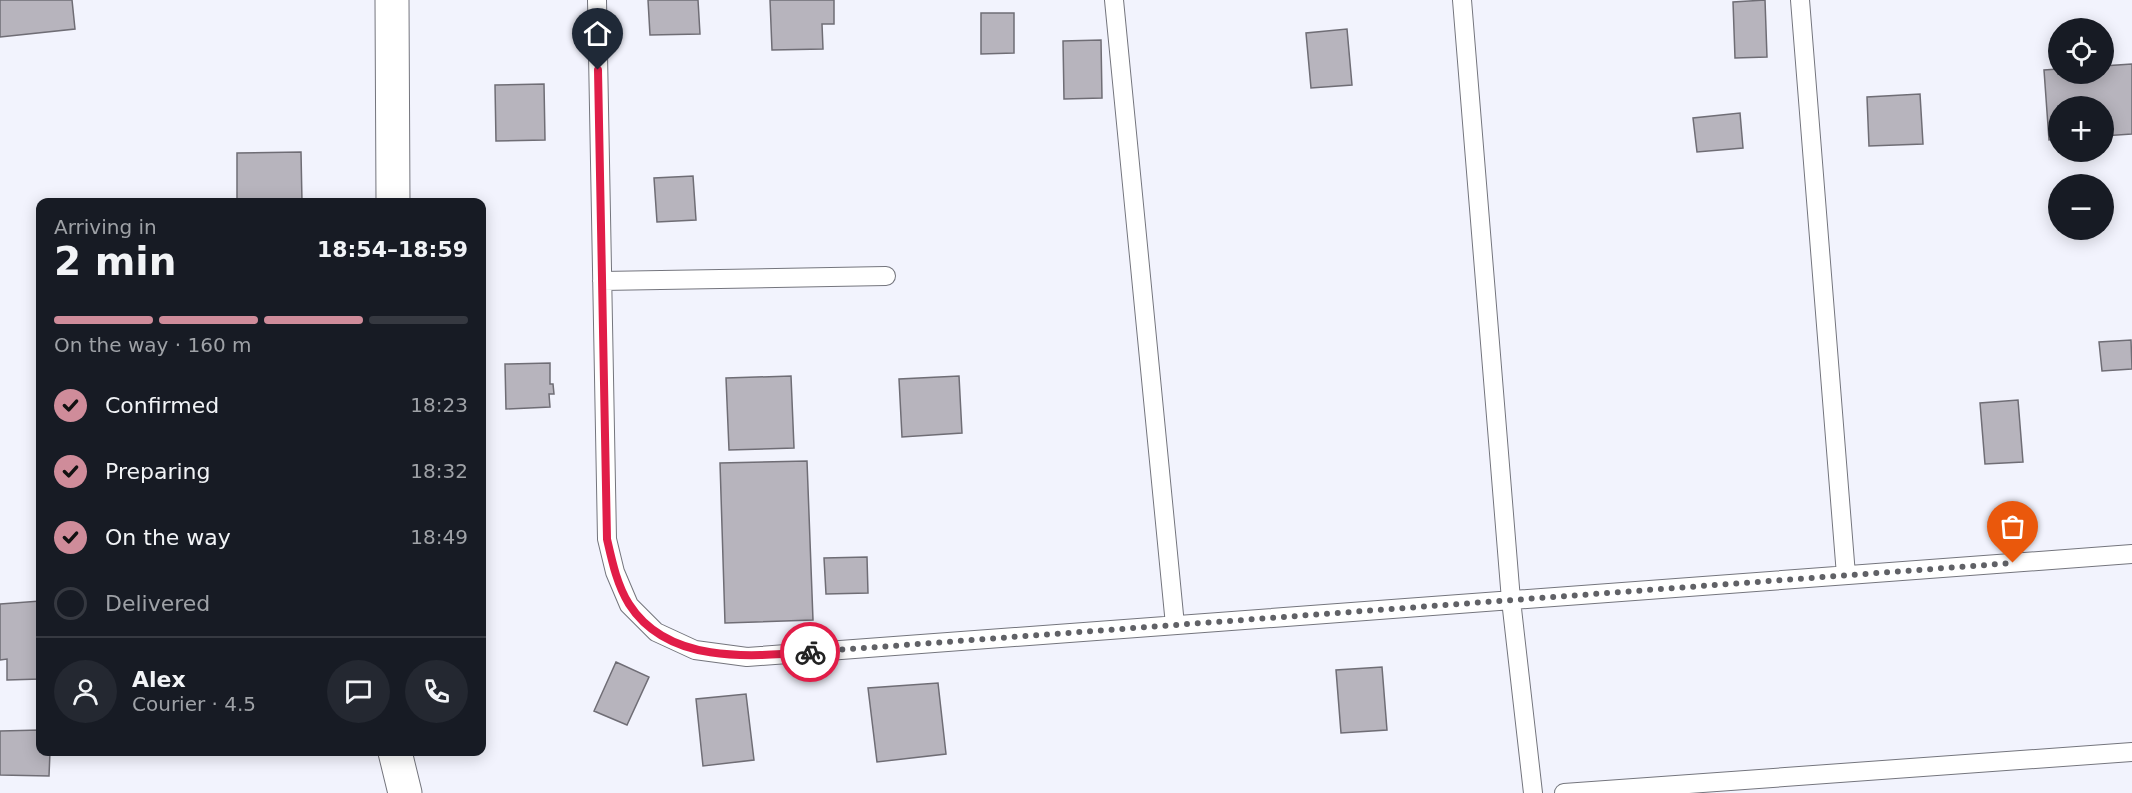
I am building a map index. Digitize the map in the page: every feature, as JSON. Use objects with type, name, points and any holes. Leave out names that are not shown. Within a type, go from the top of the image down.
[{"type":"street","points":[[392,0],[393,198]]},
{"type":"street","points":[[396,756],[405,793]]},
{"type":"lane","points":[[597,0],[607,539],[615,572],[629,605],[656,632],[695,650],[747,657],[2132,554]]},
{"type":"lane","points":[[1114,0],[1175,625]]},
{"type":"lane","points":[[1461,0],[1511,600],[1533,793]]},
{"type":"lane","points":[[1800,0],[1846,575]]},
{"type":"lane","points":[[602,281],[886,276]]},
{"type":"lane","points":[[1564,793],[2132,752]]},
{"type":"building","points":[[0,0],[72,0],[75,29],[0,37]]},
{"type":"building","points":[[648,0],[698,0],[700,34],[650,35]]},
{"type":"building","points":[[770,0],[834,0],[834,24],[822,24],[823,49],[772,50]]},
{"type":"building","points":[[1765,0],[1767,57],[1735,58],[1733,2]]},
{"type":"building","points":[[981,13],[1014,13],[1014,53],[981,54]]},
{"type":"building","points":[[1347,29],[1352,85],[1311,88],[1306,33]]},
{"type":"building","points":[[1101,40],[1102,98],[1064,99],[1063,41]]},
{"type":"building","points":[[2132,64],[2132,134],[2114,135],[2114,96],[2048,96],[2048,126],[2044,70],[2048,70],[2048,84],[2114,84],[2114,65]]},
{"type":"building","points":[[544,84],[545,140],[496,141],[495,85]]},
{"type":"building","points":[[1920,94],[1923,144],[1869,146],[1867,97]]},
{"type":"building","points":[[1740,113],[1743,148],[1697,152],[1693,118]]},
{"type":"building","points":[[301,152],[302,198],[237,198],[237,153]]},
{"type":"building","points":[[693,176],[696,220],[657,222],[654,178]]},
{"type":"building","points":[[2131,340],[2132,369],[2102,371],[2099,342]]},
{"type":"building","points":[[550,363],[550,384],[553,384],[554,394],[549,394],[550,407],[506,409],[505,364]]},
{"type":"building","points":[[791,376],[794,448],[729,450],[726,378]]},
{"type":"building","points":[[959,376],[962,433],[902,437],[899,379]]},
{"type":"building","points":[[2018,400],[2023,462],[1985,464],[1980,403]]},
{"type":"building","points":[[807,461],[813,620],[725,623],[720,463]]},
{"type":"building","points":[[867,557],[868,593],[826,594],[824,558]]},
{"type":"building","points":[[36,601],[36,679],[7,680],[7,659],[0,660],[0,604]]},
{"type":"building","points":[[616,662],[649,677],[627,725],[594,711]]},
{"type":"building","points":[[1382,667],[1387,730],[1341,733],[1336,670]]},
{"type":"building","points":[[938,683],[946,754],[877,762],[868,688]]},
{"type":"building","points":[[746,694],[754,760],[703,766],[696,699]]},
{"type":"building","points":[[36,730],[36,756],[50,756],[49,776],[0,775],[0,731]]},
{"type":"way so far","points":[[810,652],[2013,563]]},
{"type":"route","points":[[598,70],[607,539],[615,572],[629,605],[656,632],[695,650],[747,657],[810,652]]}]
